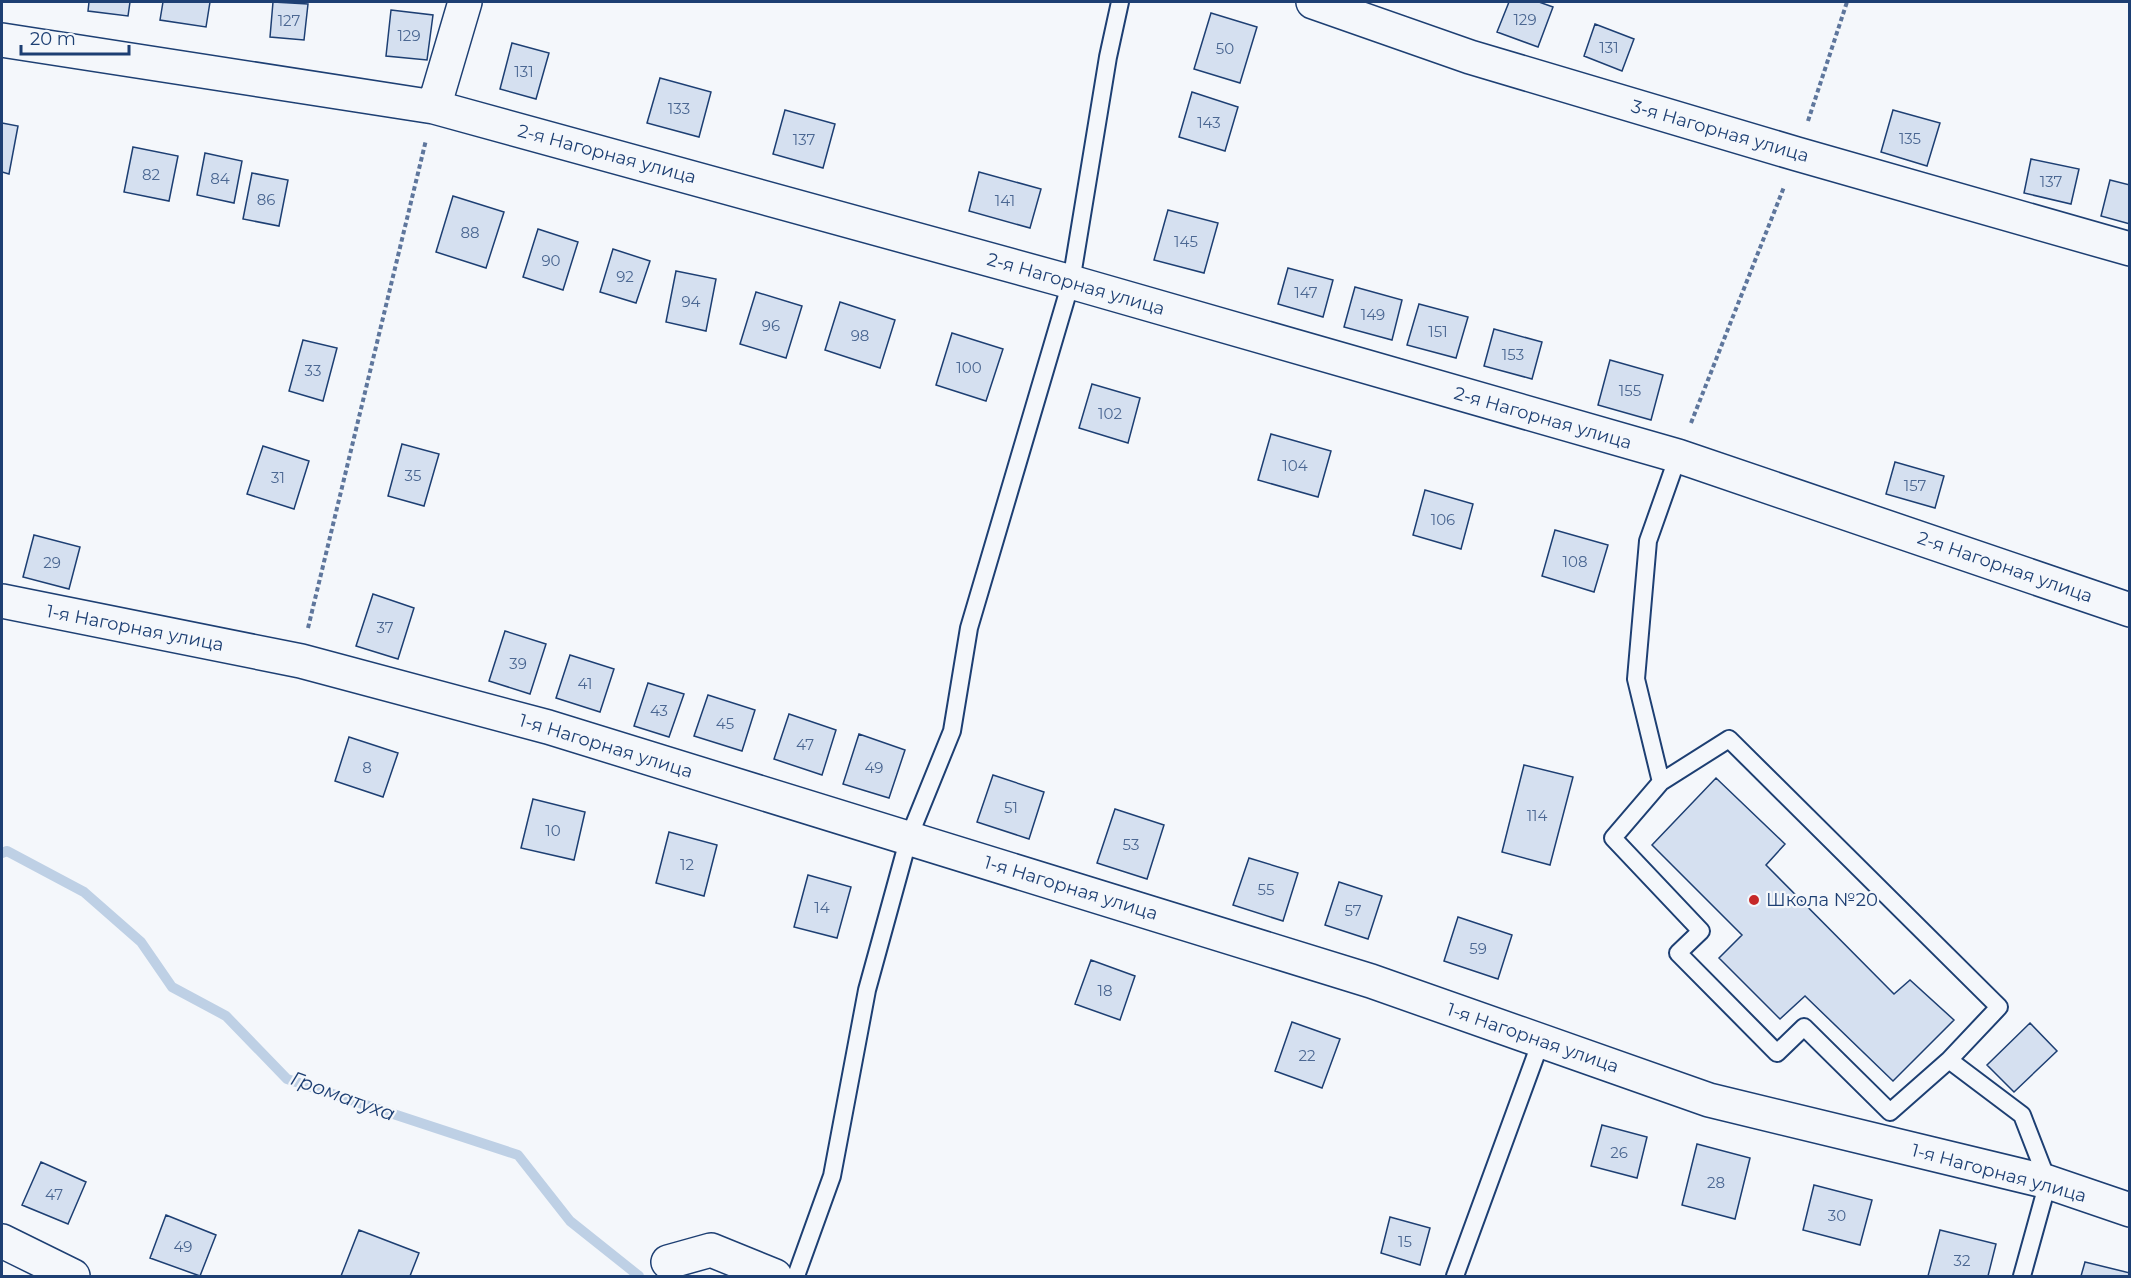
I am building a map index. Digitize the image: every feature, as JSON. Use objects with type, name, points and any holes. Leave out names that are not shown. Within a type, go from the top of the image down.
[{"type":"street","points":[[434,107],[465,2]]},
{"type":"street","name":"3-я Нагорная улица","points":[[1313,2],[1470,57],[2130,249]]},
{"type":"street","name":"2-я Нагорная улица","points":[[2,40],[434,107],[1071,282],[1678,456],[2130,610]]},
{"type":"street","name":"1-я Нагорная улица","points":[[2,601],[301,661],[560,731],[1371,981],[1709,1100],[2048,1182],[2130,1210]]},
{"type":"street","points":[[2,1241],[73,1276]]},
{"type":"street","points":[[668,1262],[711,1250],[775,1276]]},
{"type":"lane","points":[[796,1276],[832,1176],[867,990],[909,837],[952,731],[969,628],[1071,282],[1108,57],[1120,2]]},
{"type":"lane","points":[[1660,782],[1636,679],[1648,541],[1678,456]]},
{"type":"lane","points":[[1729,739],[1999,1007],[1949,1060],[1890,1112],[1804,1027],[1777,1053],[1678,953],[1701,931],[1612,838],[1660,782],[1729,739]]},
{"type":"lane","points":[[1455,1276],[1541,1041]]},
{"type":"lane","points":[[1949,1060],[2022,1115],[2048,1182],[2022,1276]]},
{"type":"path","points":[[1678,456],[1797,154],[1847,2]]},
{"type":"path","points":[[301,661],[434,107]]},
{"type":"building","points":[[89,2],[130,2],[128,16],[88,11]]},
{"type":"building","points":[[163,2],[210,2],[206,27],[160,20]]},
{"type":"building","points":[[273,2],[308,4],[304,40],[270,37]]},
{"type":"building","points":[[1509,2],[1539,2],[1553,7],[1538,47],[1497,32]]},
{"type":"building","points":[[391,10],[433,15],[427,60],[386,56]]},
{"type":"building","points":[[1211,13],[1257,27],[1240,83],[1194,69]]},
{"type":"building","points":[[1595,24],[1634,39],[1622,71],[1584,56]]},
{"type":"building","points":[[512,43],[549,53],[536,99],[500,89]]},
{"type":"building","points":[[660,78],[711,92],[699,137],[647,123]]},
{"type":"building","points":[[1192,92],[1238,107],[1225,151],[1179,137]]},
{"type":"building","points":[[785,110],[835,124],[823,168],[773,154]]},
{"type":"building","points":[[1893,110],[1940,123],[1927,166],[1881,152]]},
{"type":"building","points":[[2,123],[18,126],[9,174],[2,172]]},
{"type":"building","points":[[133,147],[178,156],[169,201],[124,192]]},
{"type":"building","points":[[205,153],[242,161],[234,203],[197,195]]},
{"type":"building","points":[[2031,159],[2079,169],[2071,204],[2024,193]]},
{"type":"building","points":[[979,172],[1041,189],[1030,228],[969,211]]},
{"type":"building","points":[[252,173],[288,180],[279,226],[243,219]]},
{"type":"building","points":[[2110,180],[2130,185],[2130,224],[2101,216]]},
{"type":"building","points":[[453,196],[504,212],[486,268],[436,252]]},
{"type":"building","points":[[1168,210],[1218,223],[1204,273],[1154,260]]},
{"type":"building","points":[[538,229],[578,242],[563,290],[523,277]]},
{"type":"building","points":[[613,249],[650,261],[636,303],[600,292]]},
{"type":"building","points":[[1288,268],[1333,280],[1323,317],[1278,304]]},
{"type":"building","points":[[676,271],[716,279],[706,331],[666,322]]},
{"type":"building","points":[[1355,287],[1402,300],[1392,340],[1344,327]]},
{"type":"building","points":[[756,292],[802,306],[786,358],[740,344]]},
{"type":"building","points":[[840,302],[895,320],[880,368],[825,350]]},
{"type":"building","points":[[1419,304],[1468,317],[1456,358],[1407,345]]},
{"type":"building","points":[[1494,329],[1542,342],[1532,379],[1484,366]]},
{"type":"building","points":[[952,333],[1003,349],[986,401],[936,385]]},
{"type":"building","points":[[303,340],[337,348],[323,401],[289,391]]},
{"type":"building","points":[[1610,360],[1663,375],[1651,420],[1598,405]]},
{"type":"building","points":[[1092,384],[1140,398],[1128,443],[1079,428]]},
{"type":"building","points":[[1271,434],[1331,451],[1318,497],[1258,480]]},
{"type":"building","points":[[402,444],[439,454],[424,506],[388,496]]},
{"type":"building","points":[[263,446],[309,461],[294,509],[247,494]]},
{"type":"building","points":[[1895,462],[1944,476],[1935,508],[1886,494]]},
{"type":"building","points":[[1425,490],[1473,504],[1461,549],[1413,535]]},
{"type":"building","points":[[1555,530],[1608,545],[1594,592],[1542,576]]},
{"type":"building","points":[[34,535],[80,547],[69,589],[23,577]]},
{"type":"building","points":[[373,594],[414,608],[398,659],[356,646]]},
{"type":"building","points":[[505,631],[546,644],[530,694],[489,681]]},
{"type":"building","points":[[570,655],[614,669],[600,712],[556,698]]},
{"type":"building","points":[[648,683],[684,694],[669,737],[634,726]]},
{"type":"building","points":[[708,695],[755,710],[742,751],[694,736]]},
{"type":"building","points":[[789,714],[836,730],[822,775],[774,759]]},
{"type":"building","points":[[859,734],[905,750],[889,798],[843,784]]},
{"type":"building","points":[[349,737],[398,753],[383,797],[335,781]]},
{"type":"building","points":[[1524,765],[1573,777],[1550,865],[1502,852]]},
{"type":"building","points":[[993,775],[1044,792],[1029,839],[977,822]]},
{"type":"building","name":"Школа №20","points":[[1716,778],[1785,844],[1766,865],[1894,994],[1910,980],[1954,1020],[1893,1081],[1805,996],[1780,1019],[1719,958],[1742,935],[1652,845]]},
{"type":"building","points":[[533,799],[585,812],[574,860],[521,848]]},
{"type":"building","points":[[1115,809],[1164,825],[1147,879],[1097,863]]},
{"type":"building","points":[[669,832],[717,845],[704,896],[656,883]]},
{"type":"building","points":[[1249,858],[1298,873],[1283,921],[1233,905]]},
{"type":"building","points":[[808,875],[851,887],[837,938],[794,927]]},
{"type":"building","points":[[1339,882],[1382,896],[1368,939],[1325,925]]},
{"type":"building","points":[[1458,917],[1512,935],[1498,979],[1444,961]]},
{"type":"building","points":[[1091,960],[1135,976],[1120,1020],[1075,1004]]},
{"type":"building","points":[[1292,1022],[1340,1039],[1322,1088],[1275,1071]]},
{"type":"building","points":[[2030,1023],[2057,1051],[2014,1092],[1987,1065]]},
{"type":"building","points":[[1602,1125],[1647,1137],[1637,1178],[1591,1166]]},
{"type":"building","points":[[1697,1144],[1750,1158],[1735,1219],[1682,1205]]},
{"type":"building","points":[[41,1162],[86,1182],[68,1224],[22,1205]]},
{"type":"building","points":[[1814,1185],[1872,1200],[1860,1245],[1803,1230]]},
{"type":"building","points":[[166,1215],[216,1235],[200,1276],[150,1258]]},
{"type":"building","points":[[1390,1217],[1430,1228],[1420,1265],[1381,1253]]},
{"type":"building","points":[[359,1230],[419,1253],[410,1276],[341,1276]]},
{"type":"building","points":[[1940,1230],[1996,1244],[1988,1276],[1928,1276]]},
{"type":"building","points":[[2085,1262],[2130,1273],[2130,1276],[2081,1276]]},
{"type":"waterway","name":"Громатуха","points":[[2,853],[7,851],[84,892],[141,942],[172,987],[226,1016],[287,1079],[518,1155],[570,1221],[639,1276]]},
{"type":"place","name":"Школа №20","points":[[1754,900]]}]
